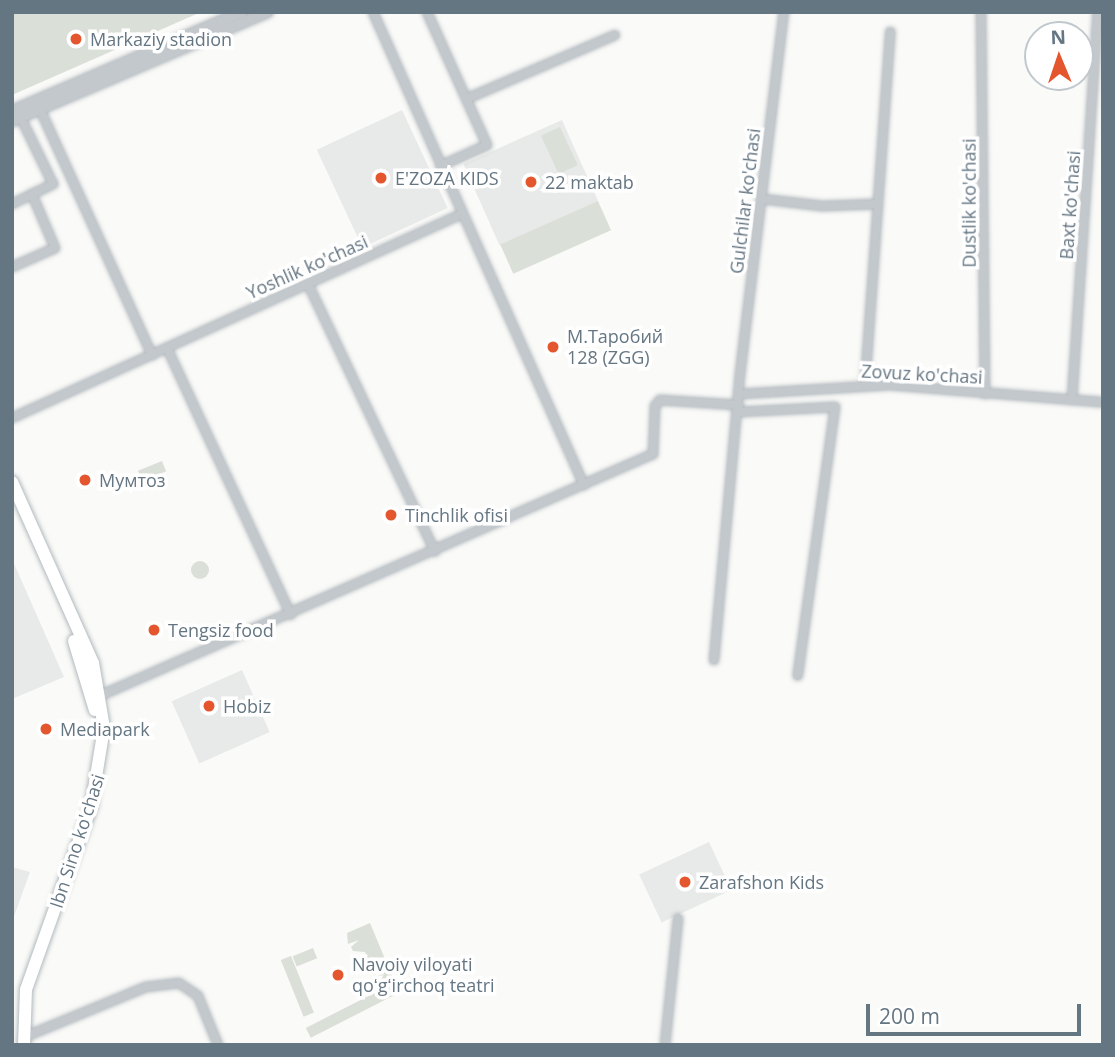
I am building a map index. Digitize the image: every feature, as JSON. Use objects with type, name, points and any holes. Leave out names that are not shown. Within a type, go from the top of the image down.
[{"type":"main road","points":[[12,482],[93,663],[98,697],[97,746],[92,776],[21,979],[18,1037]]},
{"type":"main road","points":[[12,500],[98,697]]},
{"type":"street","points":[[12,204],[53,184],[15,115],[242,12]]},
{"type":"street","points":[[38,105],[268,12]]},
{"type":"street","points":[[427,12],[487,145],[440,166]]},
{"type":"street","name":"Gulchilar ko'chasi","points":[[714,660],[740,394],[784,12]]},
{"type":"street","name":"Dustlik ko'chasi","points":[[981,12],[985,394]]},
{"type":"street","name":"Baxt ko'chasi","points":[[1072,400],[1098,12]]},
{"type":"street","points":[[374,13],[461,214],[584,485]]},
{"type":"street","points":[[864,385],[890,32]]},
{"type":"street","points":[[466,99],[615,35]]},
{"type":"street","points":[[38,105],[152,355]]},
{"type":"street","points":[[12,267],[55,248],[32,194]]},
{"type":"street","points":[[762,199],[823,205],[878,204]]},
{"type":"street","name":"Yoshlik ko'chasi","points":[[12,418],[461,214]]},
{"type":"street","points":[[307,284],[435,551]]},
{"type":"street","points":[[167,348],[290,615]]},
{"type":"street","name":"Zovuz ko'chasi","points":[[740,394],[864,385],[1103,402]]},
{"type":"street","points":[[98,697],[653,454],[655,406],[660,400],[739,408],[835,407],[798,675]]},
{"type":"street","points":[[666,1045],[678,919]]},
{"type":"street","points":[[18,1037],[146,987],[179,983],[198,996],[214,1044]]},
{"type":"shaded area","name":"Markaziy stadion","points":[[12,12],[201,12],[12,95]]},
{"type":"shaded area","name":"E'ZOZA KIDS","points":[[402,110],[448,208],[362,248],[317,150]]},
{"type":"shaded area","name":"22 maktab","points":[[562,120],[598,201],[500,245],[463,164]]},
{"type":"shaded area","points":[[560,127],[578,165],[559,174],[541,136]]},
{"type":"shaded area","points":[[598,201],[611,230],[513,274],[500,245]]},
{"type":"shaded area","points":[[162,461],[166,471],[142,481],[138,471]]},
{"type":"shaded area","points":[[12,559],[64,677],[12,699]]},
{"type":"shaded area","points":[[200,561],[206,564],[209,570],[206,576],[200,579],[194,576],[191,570],[194,564]]},
{"type":"shaded area","points":[[242,670],[270,732],[199,763],[172,701]]},
{"type":"shaded area","name":"Zarafshon Kids","points":[[709,842],[731,890],[662,923],[639,875]]},
{"type":"shaded area","points":[[12,867],[30,872],[12,922]]},
{"type":"shaded area","points":[[370,923],[393,978],[377,984],[374,978],[387,970],[375,974],[365,952],[353,951],[351,947],[359,940],[348,944],[347,933]]},
{"type":"shaded area","points":[[313,948],[317,958],[297,966],[293,956]]},
{"type":"shaded area","points":[[291,956],[314,1013],[304,1017],[281,960]]},
{"type":"shaded area","points":[[394,983],[399,993],[311,1038],[306,1028]]},
{"type":"place","name":"Markaziy stadion","points":[[76,39]]},
{"type":"place","name":"E'ZOZA KIDS","points":[[381,178]]},
{"type":"place","name":"22 maktab","points":[[531,182]]},
{"type":"place","name":"М.Таробий 128 (ZGG)","points":[[553,347]]},
{"type":"place","name":"Мумтоз","points":[[85,480]]},
{"type":"place","name":"Tinchlik ofisi","points":[[391,515]]},
{"type":"place","name":"Tengsiz food","points":[[154,630]]},
{"type":"place","name":"Hobiz","points":[[209,706]]},
{"type":"place","name":"Mediapark","points":[[46,729]]},
{"type":"place","name":"Zarafshon Kids","points":[[685,882]]},
{"type":"place","name":"Navoiy viloyati qoʻgʻirchoq teatri","points":[[338,975]]}]
